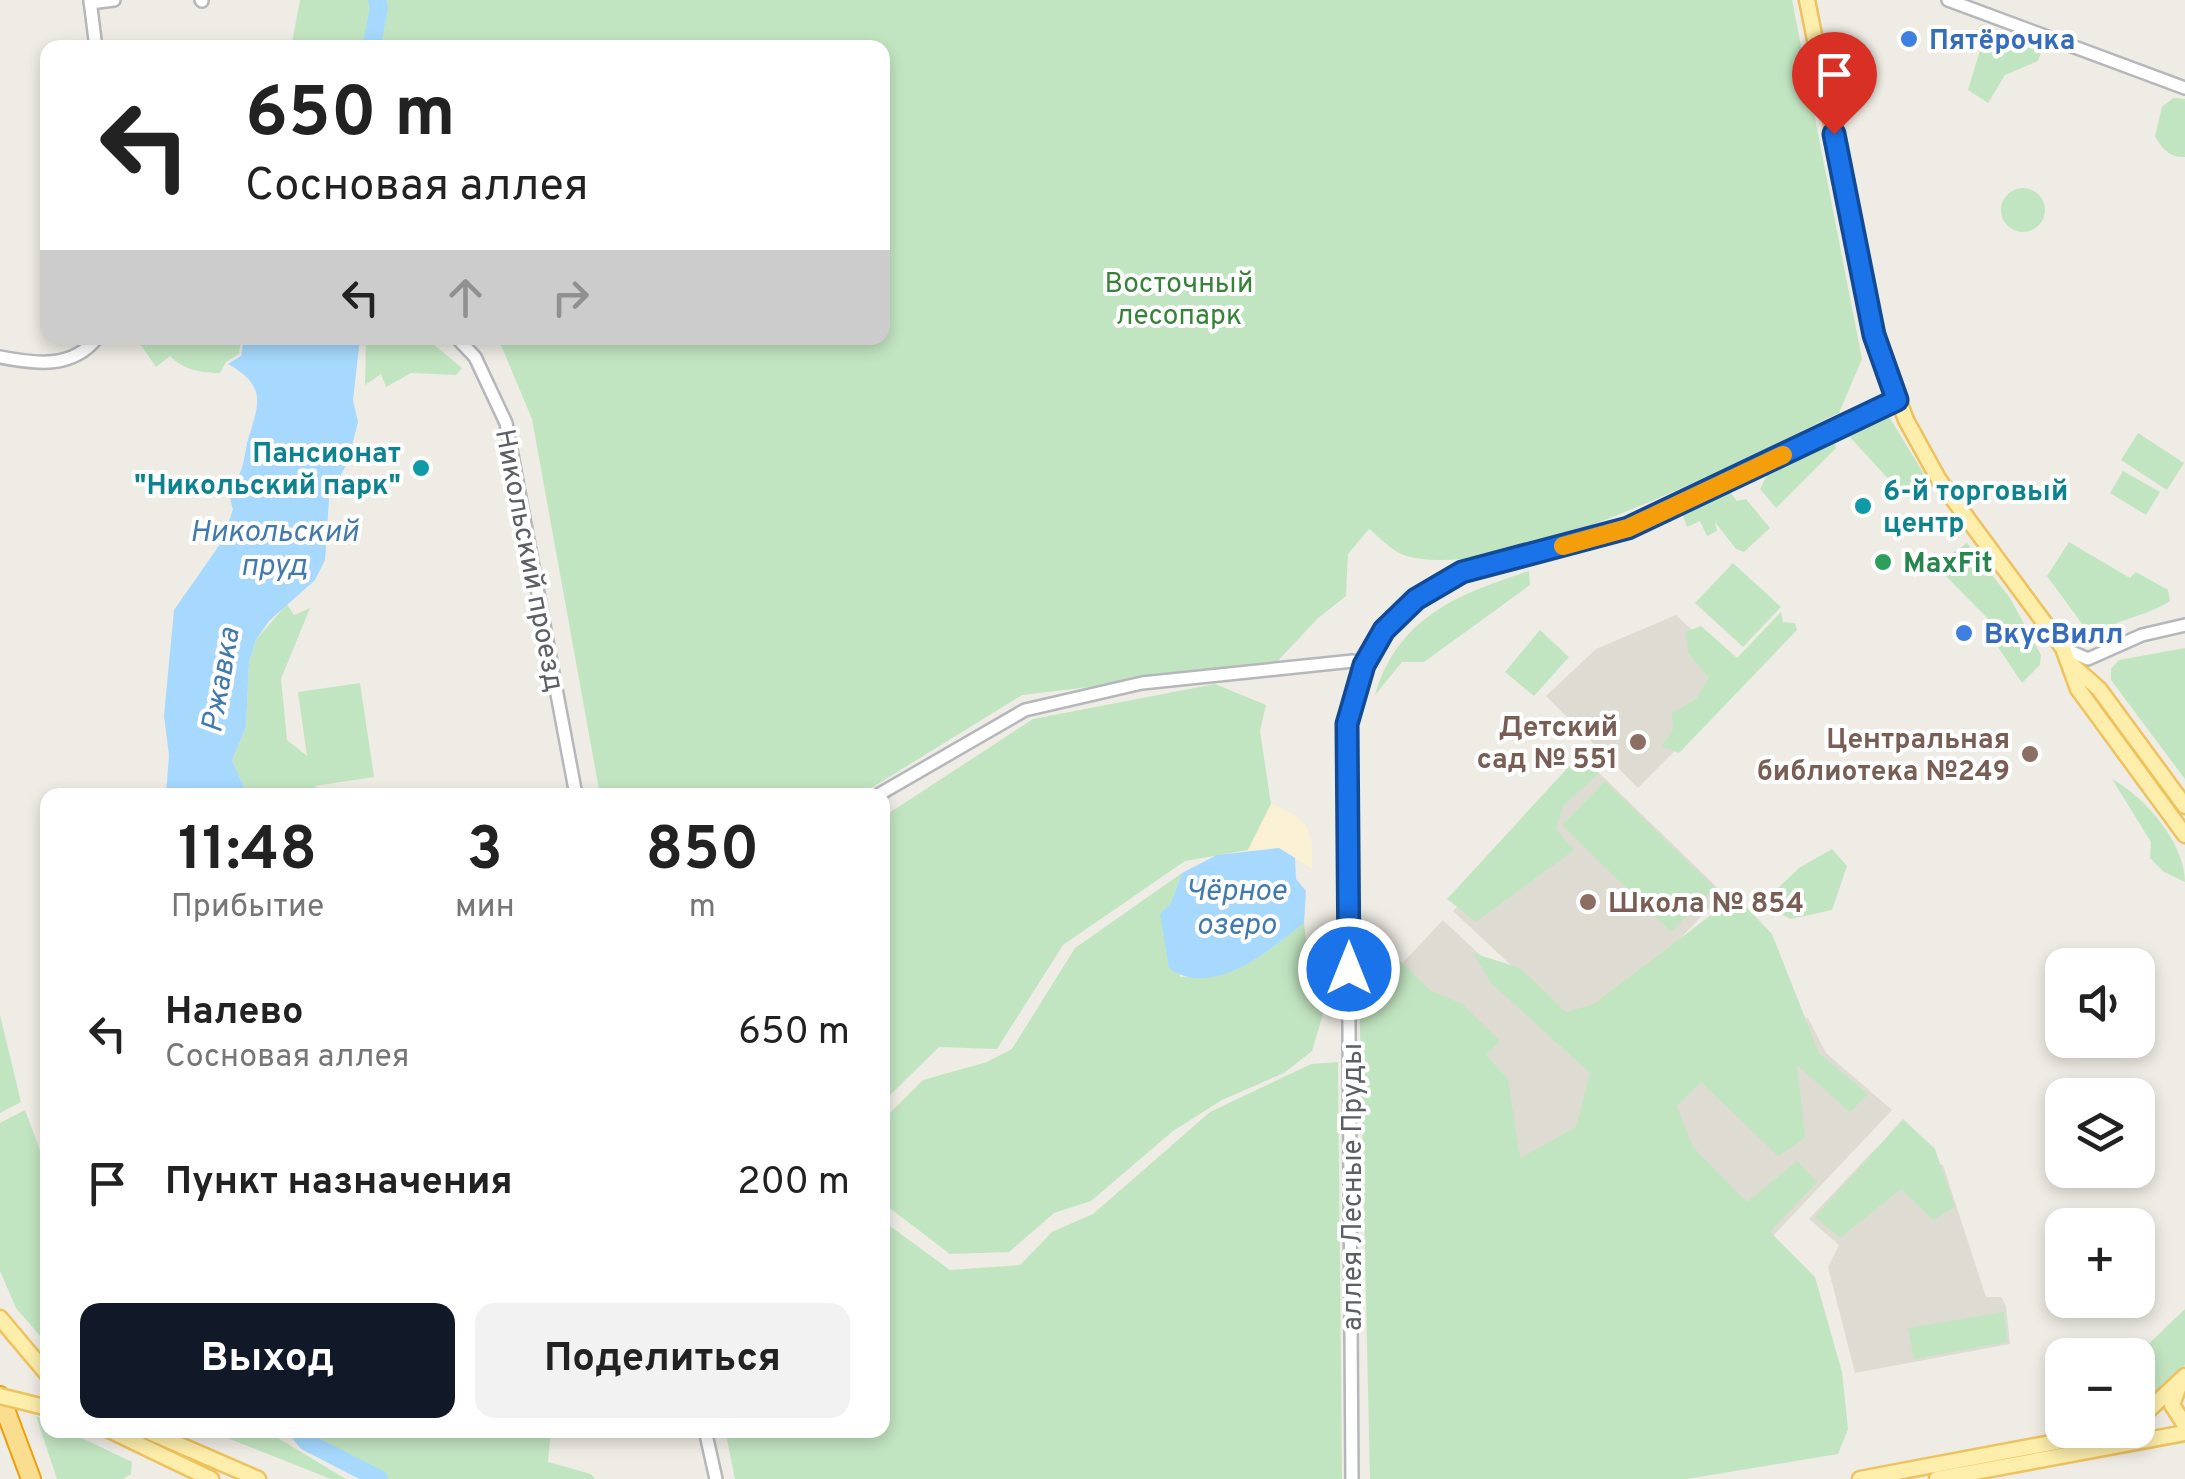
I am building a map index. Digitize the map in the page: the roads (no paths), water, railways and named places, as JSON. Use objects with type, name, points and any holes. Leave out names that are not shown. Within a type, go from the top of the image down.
[{"type":"highway","points":[[0,1396],[31,1479]]},
{"type":"main road","points":[[1807,0],[1874,335],[1897,400],[1940,480],[2185,806]]},
{"type":"main road","points":[[2069,655],[2078,689],[2185,836]]},
{"type":"main road","points":[[0,1318],[40,1366]]},
{"type":"main road","points":[[2155,1404],[2185,1377]]},
{"type":"main road","points":[[1937,1479],[2185,1429],[2174,1412],[2172,1399],[2185,1377]]},
{"type":"main road","points":[[0,1396],[40,1406]]},
{"type":"main road","points":[[126,1438],[211,1479]]},
{"type":"main road","points":[[163,1438],[258,1479]]},
{"type":"main road","points":[[1860,1479],[2045,1445]]},
{"type":"street","points":[[95,40],[90,2],[114,0]]},
{"type":"street","points":[[1948,0],[2185,88]]},
{"type":"street","points":[[0,357],[52,363],[70,360],[88,345]]},
{"type":"street","name":"Никольский проезд","points":[[464,345],[475,357],[506,423],[575,788]]},
{"type":"street","name":"аллея Лесные Пруды","points":[[1352,1479],[1347,724],[1364,665],[1384,630],[1416,599],[1462,572],[1628,528],[1897,400]]},
{"type":"street","points":[[2099,689],[2091,668],[2100,656],[2142,634],[2185,625]]},
{"type":"street","points":[[2069,655],[2100,656]]},
{"type":"street","points":[[890,788],[1024,710],[1142,683],[1353,661]]},
{"type":"street","points":[[707,1438],[716,1479]]},
{"type":"water","name":"Никольский пруд","points":[[243,345],[359,345],[353,400],[358,422],[348,461],[329,499],[325,560],[315,580],[269,621],[256,640],[249,662],[246,727],[232,761],[245,788],[167,788],[169,755],[164,716],[174,610],[223,540],[233,509],[232,491],[257,406],[250,380],[228,364],[241,356]]},
{"type":"water","name":"Чёрное озеро","points":[[1279,848],[1295,858],[1296,879],[1306,891],[1304,923],[1258,958],[1222,975],[1186,976],[1169,968],[1160,914],[1171,903],[1182,873],[1217,855]]},
{"type":"waterway","name":"Ржавка","points":[[373,40],[377,0]]},
{"type":"waterway","name":"Ржавка","points":[[304,1438],[379,1479]]},
{"type":"place","name":"Пятёрочка","points":[[1909,39]]},
{"type":"place","name":"Пансионат \"Никольский парк\"","points":[[421,468]]},
{"type":"place","name":"6-й торговый центр","points":[[1863,506]]},
{"type":"place","name":"MaxFit","points":[[1883,562]]},
{"type":"place","name":"ВкусВилл","points":[[1964,633]]},
{"type":"place","name":"Детский сад № 551","points":[[1638,742]]},
{"type":"place","name":"Центральная библиотека №249","points":[[2030,754]]},
{"type":"place","name":"Школа № 854","points":[[1588,902]]},
{"type":"park label","name":"Восточный лесопарк","points":[[1179,298]]}]
